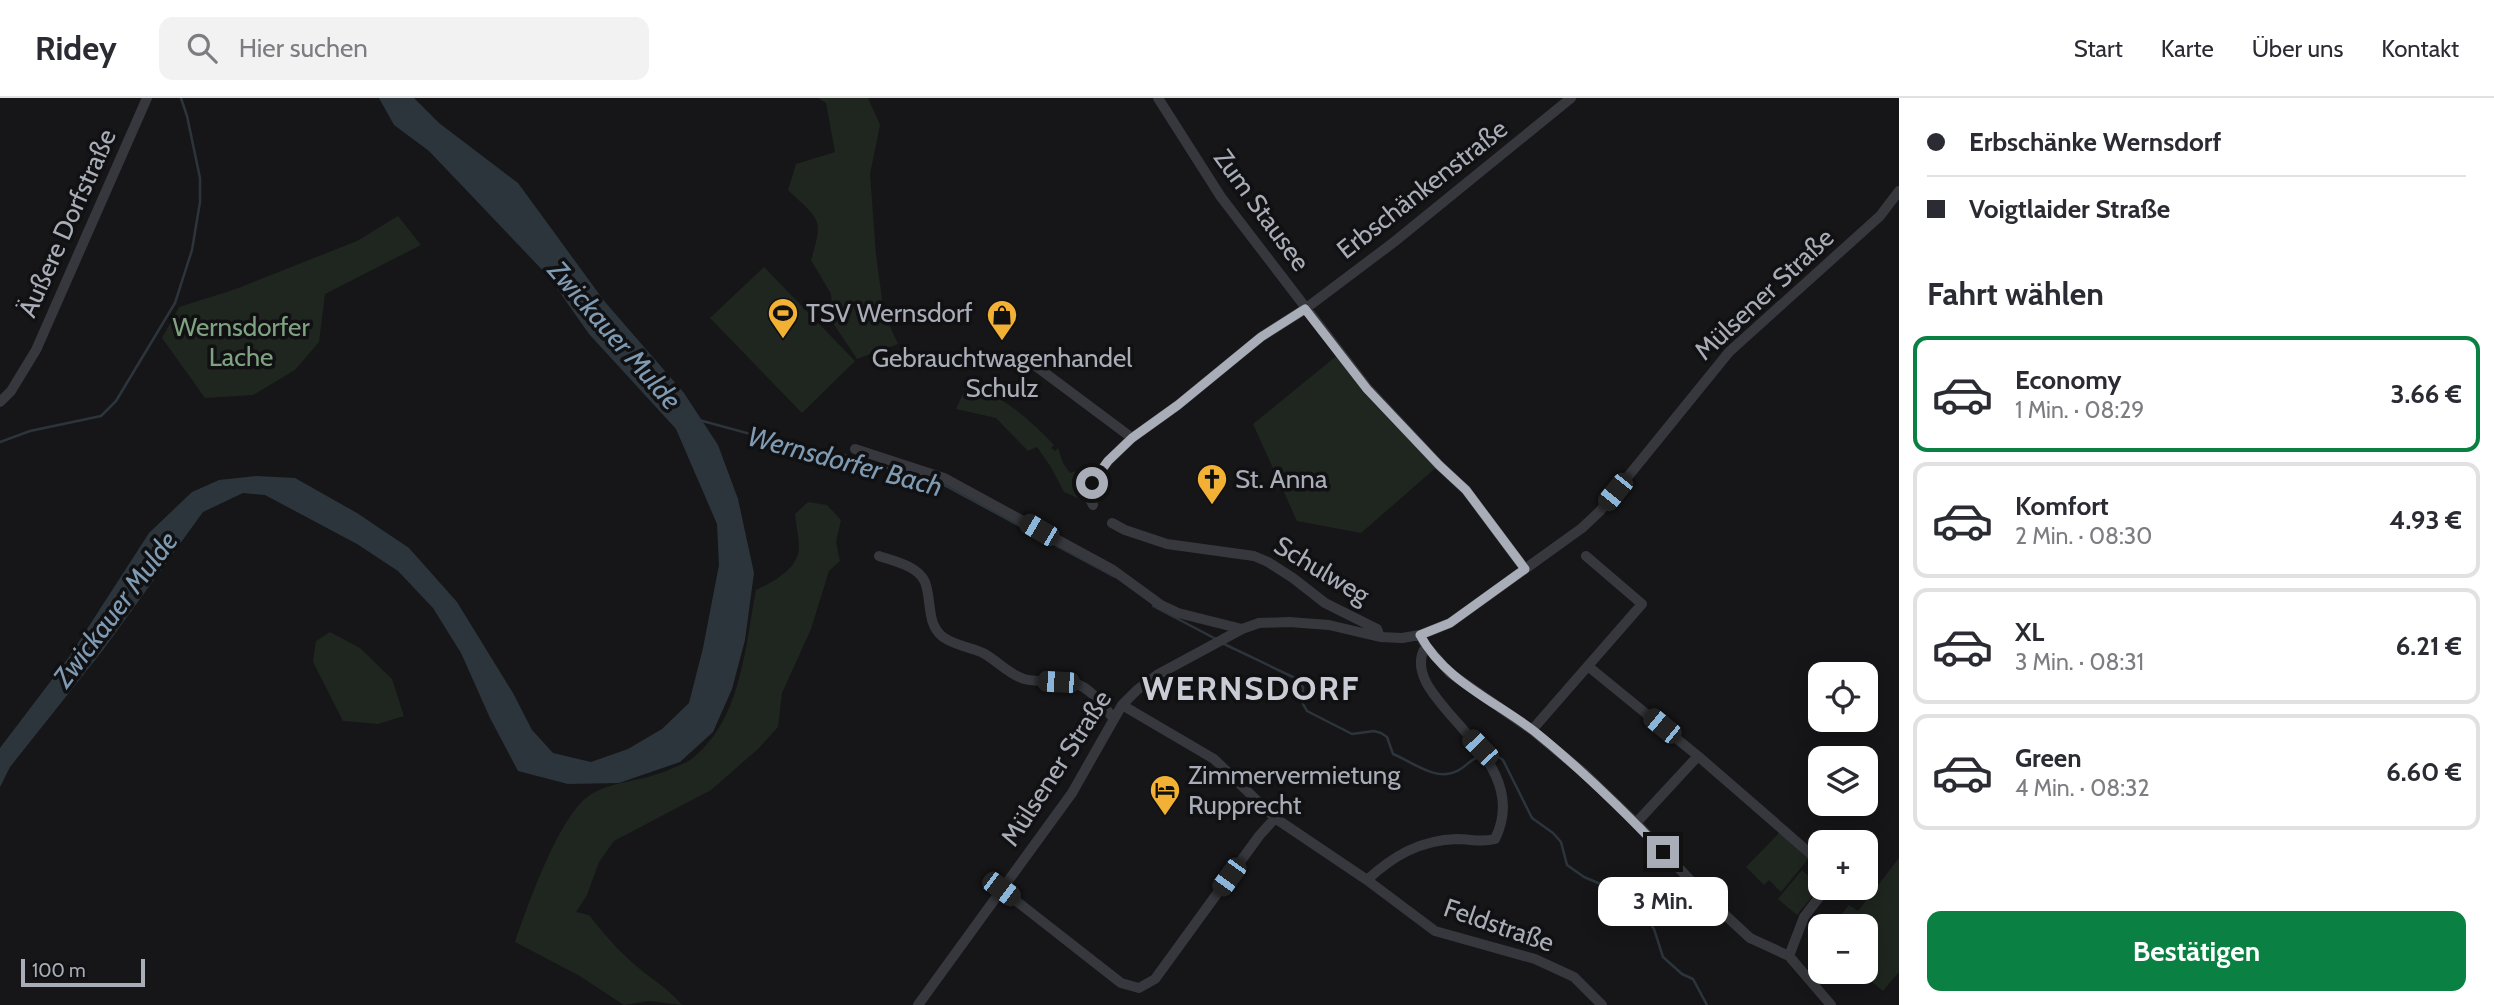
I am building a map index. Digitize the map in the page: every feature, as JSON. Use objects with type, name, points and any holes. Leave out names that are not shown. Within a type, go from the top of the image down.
[{"type":"street","name":"Äußere Dorfstraße","points":[[1,401],[11,391],[36,350],[147,98]]},
{"type":"street","name":"Zum Stausee","points":[[1158,98],[1221,197],[1367,389],[1466,490],[1525,569]]},
{"type":"street","name":"Erbschänkenstraße","points":[[1093,505],[1089,497],[1090,487],[1108,461],[1132,438],[1178,405],[1261,337],[1305,309],[1395,242],[1571,98]]},
{"type":"street","name":"Mülsener Straße","points":[[918,1005],[1072,793],[1113,718],[1137,690],[1157,675],[1242,629],[1259,623],[1329,625],[1380,637],[1423,640],[1450,623],[1582,528],[1600,511],[1729,352],[1880,216],[1899,191]]},
{"type":"street","points":[[1030,361],[1132,438]]},
{"type":"street","points":[[855,449],[944,478],[1114,570],[1161,605],[1178,613],[1242,629]]},
{"type":"street","name":"Schulweg","points":[[1112,523],[1167,544],[1254,556],[1293,578],[1325,603],[1377,629],[1380,637]]},
{"type":"street","points":[[879,556],[903,564],[925,581],[929,613],[941,635],[958,645],[986,655],[1007,671],[1023,678],[1076,683],[1100,701],[1113,718]]},
{"type":"street","points":[[1532,730],[1642,604],[1586,556]]},
{"type":"street","points":[[1423,640],[1450,673],[1532,730],[1584,773],[1750,938],[1789,956],[1831,1005]]},
{"type":"street","points":[[1367,880],[1390,859],[1405,851],[1447,840],[1484,842],[1496,839],[1502,825],[1504,795],[1496,773],[1486,756],[1455,722],[1424,679],[1419,662],[1423,640]]},
{"type":"street","points":[[1589,667],[1698,756],[1808,852]]},
{"type":"street","name":"Feldstraße","points":[[1122,705],[1214,759],[1275,818],[1367,880],[1435,931],[1535,959],[1574,977],[1602,1005]]},
{"type":"street","points":[[1636,823],[1698,756]]},
{"type":"street","points":[[1001,889],[1121,983],[1139,988],[1155,979],[1275,818]]},
{"type":"street","points":[[1789,956],[1804,917],[1817,900]]},
{"type":"green space","points":[[818,98],[868,98],[880,125],[870,174],[876,255],[884,313],[898,344],[857,359],[833,323],[831,294],[811,260],[818,227],[816,220],[788,190],[796,164],[835,152],[826,103]]},
{"type":"green space","name":"Wernsdorfer Lache","points":[[398,216],[421,245],[325,294],[319,342],[295,370],[253,395],[205,398],[162,338],[179,307],[233,290],[357,241]]},
{"type":"green space","name":"TSV Wernsdorf","points":[[764,267],[855,361],[802,413],[710,318]]},
{"type":"green space","points":[[1340,353],[1439,465],[1361,533],[1297,521],[1253,424]]},
{"type":"green space","points":[[968,383],[992,394],[1014,409],[1054,445],[1051,448],[1055,451],[1058,448],[1070,473],[1076,471],[1090,484],[1087,502],[1064,492],[1037,447],[1028,451],[996,418],[956,409]]},
{"type":"green space","points":[[808,502],[827,505],[841,520],[836,542],[840,561],[829,571],[811,629],[782,693],[778,727],[758,749],[711,790],[614,841],[599,862],[587,895],[576,912],[589,915],[622,953],[682,1005],[649,1001],[624,1005],[578,975],[515,942],[545,863],[578,806],[590,795],[607,787],[681,765],[694,757],[710,741],[732,701],[739,680],[756,590],[777,579],[798,556],[795,514]]},
{"type":"green space","points":[[330,632],[360,648],[392,679],[404,716],[378,724],[343,721],[313,662],[316,641]]},
{"type":"green space","points":[[1780,832],[1808,857],[1781,892],[1769,880],[1764,885],[1746,867]]},
{"type":"green space","points":[[1899,858],[1899,972],[1883,991],[1875,984],[1878,984],[1878,914],[1842,914],[1849,905],[1858,911],[1867,900],[1878,900],[1878,885]]},
{"type":"green space","points":[[1802,870],[1808,876],[1809,900],[1797,915],[1778,899]]},
{"type":"water","name":"Zwickauer Mulde","points":[[379,98],[414,98],[439,123],[518,183],[605,302],[684,393],[718,445],[738,499],[754,573],[745,640],[732,689],[713,732],[680,762],[619,783],[568,784],[518,771],[490,718],[461,653],[433,608],[398,571],[357,544],[265,495],[243,493],[203,512],[103,650],[10,767],[0,787],[0,748],[69,657],[149,533],[192,492],[219,480],[256,476],[295,478],[357,513],[409,548],[457,602],[513,693],[532,730],[553,753],[591,762],[628,749],[662,729],[689,703],[719,565],[717,524],[676,429],[589,334],[549,277],[429,151],[394,125]]},
{"type":"waterway","points":[[0,442],[30,431],[101,416],[116,401],[175,303],[192,250],[200,202],[200,178],[181,98]]},
{"type":"waterway","name":"Wernsdorfer Bach","points":[[699,420],[809,450],[827,450],[944,485],[1115,577]]},
{"type":"waterway","name":"Wernsdorfer Bach","points":[[1153,606],[1216,639]]},
{"type":"waterway","name":"Wernsdorfer Bach","points":[[1222,643],[1295,678],[1303,687],[1303,704],[1307,711],[1352,734],[1374,731],[1381,733],[1387,737],[1393,754],[1425,770],[1449,774],[1481,756]]},
{"type":"waterway","name":"Wernsdorfer Bach","points":[[1487,755],[1503,760],[1532,818],[1561,842],[1567,865],[1584,877],[1617,891],[1644,915],[1654,929],[1663,957],[1682,974],[1693,979],[1707,1005]]},
{"type":"place","name":"TSV Wernsdorf","points":[[783,340]]},
{"type":"place","name":"Gebrauchtwagenhandel Schulz","points":[[1002,342]]},
{"type":"place","name":"St. Anna","points":[[1212,506]]},
{"type":"place","name":"Zimmervermietung Rupprecht","points":[[1165,817]]},
{"type":"district","name":"WERNSDORF","points":[[1251,688]]},
{"type":"route","points":[[1092,483],[1108,461],[1132,438],[1178,405],[1261,337],[1305,309],[1367,389],[1466,490],[1525,569],[1450,623],[1420,635],[1426,646],[1450,673],[1532,730],[1584,773],[1663,852]]}]
